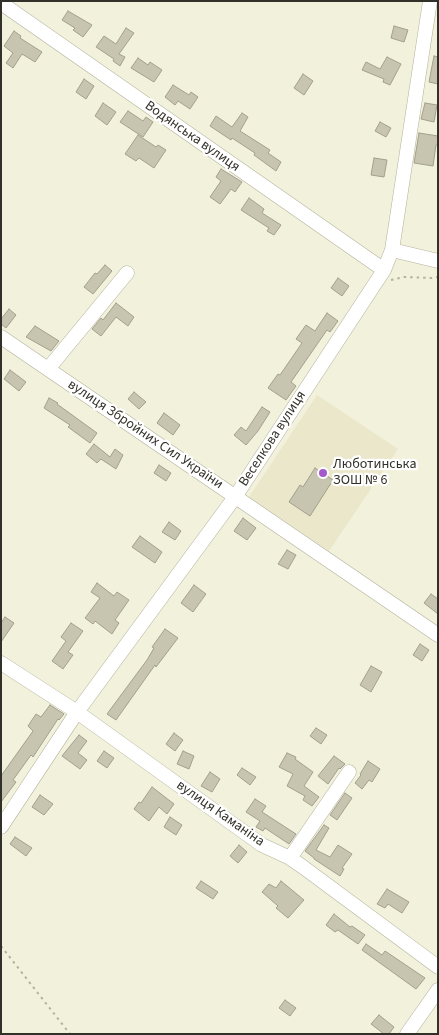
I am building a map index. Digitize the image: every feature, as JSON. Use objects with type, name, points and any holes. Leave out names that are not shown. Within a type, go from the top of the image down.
[{"type":"street","name":"Веселкова вулиця","points":[[1,827],[77,712],[235,497],[384,270],[392,250],[430,1]]},
{"type":"street","name":"Водянська вулиця","points":[[1,3],[384,270]]},
{"type":"street","points":[[392,250],[438,261]]},
{"type":"street","points":[[48,369],[127,273]]},
{"type":"street","name":"вулиця Збройних Сил України","points":[[1,337],[438,635]]},
{"type":"street","name":"вулиця Каманіна","points":[[1,663],[77,712],[262,845],[290,858],[438,967]]},
{"type":"street","points":[[290,858],[349,772]]},
{"type":"street","points":[[407,1034],[438,990]]},
{"type":"path","points":[[374,286],[379,282],[404,277],[438,277]]},
{"type":"path","points":[[1,946],[70,1034]]},
{"type":"shaded area","name":"Люботинська ЗОШ № 6","points":[[317,395],[398,449],[329,551],[249,497]]},
{"type":"building","points":[[68,11],[92,25],[83,37],[73,30],[75,28],[62,20]]},
{"type":"building","points":[[394,26],[408,30],[404,42],[391,38]]},
{"type":"building","points":[[126,28],[134,33],[119,54],[125,57],[120,66],[113,61],[114,59],[96,47],[104,36],[116,44]]},
{"type":"building","points":[[14,31],[21,36],[20,38],[42,52],[35,62],[22,54],[13,68],[6,63],[13,53],[4,46]]},
{"type":"building","points":[[434,56],[438,57],[438,84],[429,82]]},
{"type":"building","points":[[387,57],[401,64],[390,85],[383,82],[384,79],[362,70],[366,62],[380,69]]},
{"type":"building","points":[[138,58],[148,65],[150,62],[162,70],[154,82],[131,68]]},
{"type":"building","points":[[303,74],[313,81],[304,95],[294,88]]},
{"type":"building","points":[[84,79],[94,86],[86,99],[76,92]]},
{"type":"building","points":[[173,85],[189,95],[191,92],[198,97],[190,109],[178,101],[175,105],[165,97]]},
{"type":"building","points":[[103,103],[116,112],[107,125],[95,116]]},
{"type":"building","points":[[425,103],[437,105],[434,122],[421,119]]},
{"type":"building","points":[[128,111],[143,121],[146,117],[153,122],[143,137],[120,122]]},
{"type":"building","points":[[242,113],[248,117],[240,131],[270,150],[268,153],[281,162],[276,171],[254,155],[255,153],[210,126],[216,116],[232,127]]},
{"type":"building","points":[[380,122],[391,128],[386,137],[375,131]]},
{"type":"building","points":[[419,133],[438,136],[433,166],[414,163]]},
{"type":"building","points":[[138,135],[156,147],[158,145],[166,150],[154,168],[139,158],[136,161],[125,154]]},
{"type":"building","points":[[374,158],[387,160],[384,177],[371,175]]},
{"type":"building","points":[[221,169],[242,182],[235,192],[231,189],[220,204],[210,197],[221,181],[216,177]]},
{"type":"building","points":[[249,198],[264,209],[262,213],[281,225],[274,235],[267,231],[269,228],[241,210]]},
{"type":"building","points":[[105,265],[112,271],[93,294],[84,287],[95,273],[97,274]]},
{"type":"building","points":[[338,278],[349,286],[342,296],[331,288]]},
{"type":"building","points":[[116,303],[134,317],[128,326],[116,317],[101,336],[92,329],[101,318],[103,320]]},
{"type":"building","points":[[9,309],[16,315],[6,328],[1,324],[1,319]]},
{"type":"building","points":[[327,313],[338,321],[330,332],[327,330],[291,382],[296,386],[286,400],[268,388],[278,374],[280,375],[302,343],[296,339],[306,325],[315,331]]},
{"type":"building","points":[[35,326],[59,341],[51,351],[26,337]]},
{"type":"building","points":[[10,370],[26,382],[19,391],[4,379]]},
{"type":"building","points":[[134,392],[146,402],[139,409],[128,399]]},
{"type":"building","points":[[49,398],[97,433],[90,443],[68,427],[70,425],[44,408]]},
{"type":"building","points":[[262,407],[270,412],[246,445],[234,435],[241,427],[246,431]]},
{"type":"building","points":[[164,413],[180,425],[173,435],[157,423]]},
{"type":"building","points":[[94,444],[110,457],[115,449],[123,455],[116,469],[101,459],[97,463],[86,454]]},
{"type":"building","points":[[159,465],[171,473],[166,481],[154,473]]},
{"type":"building","points":[[315,468],[333,480],[310,516],[289,502],[300,485],[303,487]]},
{"type":"building","points":[[243,518],[256,528],[247,540],[234,531]]},
{"type":"building","points":[[169,522],[181,531],[175,540],[162,532]]},
{"type":"building","points":[[140,536],[162,552],[155,563],[132,547]]},
{"type":"building","points":[[287,550],[296,555],[288,569],[278,564]]},
{"type":"building","points":[[97,583],[114,596],[117,592],[129,600],[115,620],[119,623],[112,634],[95,621],[93,624],[85,618],[100,598],[91,592]]},
{"type":"building","points":[[194,585],[206,594],[193,612],[181,603]]},
{"type":"building","points":[[431,594],[438,599],[438,614],[424,603]]},
{"type":"building","points":[[5,617],[14,623],[1,642],[1,623]]},
{"type":"building","points":[[71,623],[83,631],[68,652],[73,655],[63,669],[52,661],[66,641],[61,637]]},
{"type":"building","points":[[165,629],[178,638],[156,667],[155,665],[116,720],[107,714],[147,660],[154,648],[152,647]]},
{"type":"building","points":[[420,644],[429,650],[422,661],[413,655]]},
{"type":"building","points":[[371,666],[382,672],[371,692],[360,685]]},
{"type":"building","points":[[50,705],[64,714],[58,719],[33,757],[31,755],[13,780],[16,782],[1,802],[1,776],[33,731],[28,726],[36,714],[41,717]]},
{"type":"building","points":[[316,728],[327,735],[321,744],[310,736]]},
{"type":"building","points":[[174,733],[183,740],[175,751],[166,744]]},
{"type":"building","points":[[79,735],[87,741],[78,753],[87,760],[80,769],[62,756]]},
{"type":"building","points":[[104,751],[114,758],[107,768],[97,761]]},
{"type":"building","points":[[183,751],[194,756],[189,769],[177,764]]},
{"type":"building","points":[[287,753],[296,757],[295,759],[313,772],[304,786],[319,797],[312,806],[303,800],[305,796],[287,786],[293,774],[279,767]]},
{"type":"building","points":[[334,756],[345,764],[339,768],[328,784],[318,776]]},
{"type":"building","points":[[368,761],[380,769],[372,782],[369,780],[362,789],[355,783]]},
{"type":"building","points":[[242,768],[256,777],[250,785],[237,775]]},
{"type":"building","points":[[210,772],[220,779],[212,792],[201,786]]},
{"type":"building","points":[[152,787],[174,804],[167,814],[159,807],[149,821],[134,809],[139,802],[141,803]]},
{"type":"building","points":[[345,793],[352,798],[337,820],[330,815]]},
{"type":"building","points":[[40,795],[53,804],[44,815],[32,807]]},
{"type":"building","points":[[255,799],[266,806],[262,812],[296,834],[289,844],[265,828],[263,831],[256,827],[260,821],[246,812]]},
{"type":"building","points":[[170,817],[182,825],[176,835],[164,827]]},
{"type":"building","points":[[324,825],[329,828],[316,850],[330,857],[338,845],[352,854],[342,868],[344,869],[340,876],[305,851]]},
{"type":"building","points":[[15,837],[32,848],[26,856],[10,844]]},
{"type":"building","points":[[239,845],[247,852],[238,863],[230,856]]},
{"type":"building","points":[[201,881],[218,892],[213,899],[196,888]]},
{"type":"building","points":[[281,881],[304,900],[288,918],[262,892],[269,884],[276,888]]},
{"type":"building","points":[[387,889],[409,902],[402,913],[388,904],[385,908],[377,904]]},
{"type":"building","points":[[334,914],[350,927],[352,926],[365,935],[358,944],[338,930],[335,932],[326,925]]},
{"type":"building","points":[[366,944],[382,955],[385,951],[425,978],[416,989],[362,950]]},
{"type":"building","points":[[285,1000],[296,1008],[290,1016],[279,1008]]},
{"type":"building","points":[[379,1015],[394,1027],[389,1034],[384,1034],[371,1024]]},
{"type":"place","name":"Люботинська ЗОШ № 6","points":[[323,473]]}]
